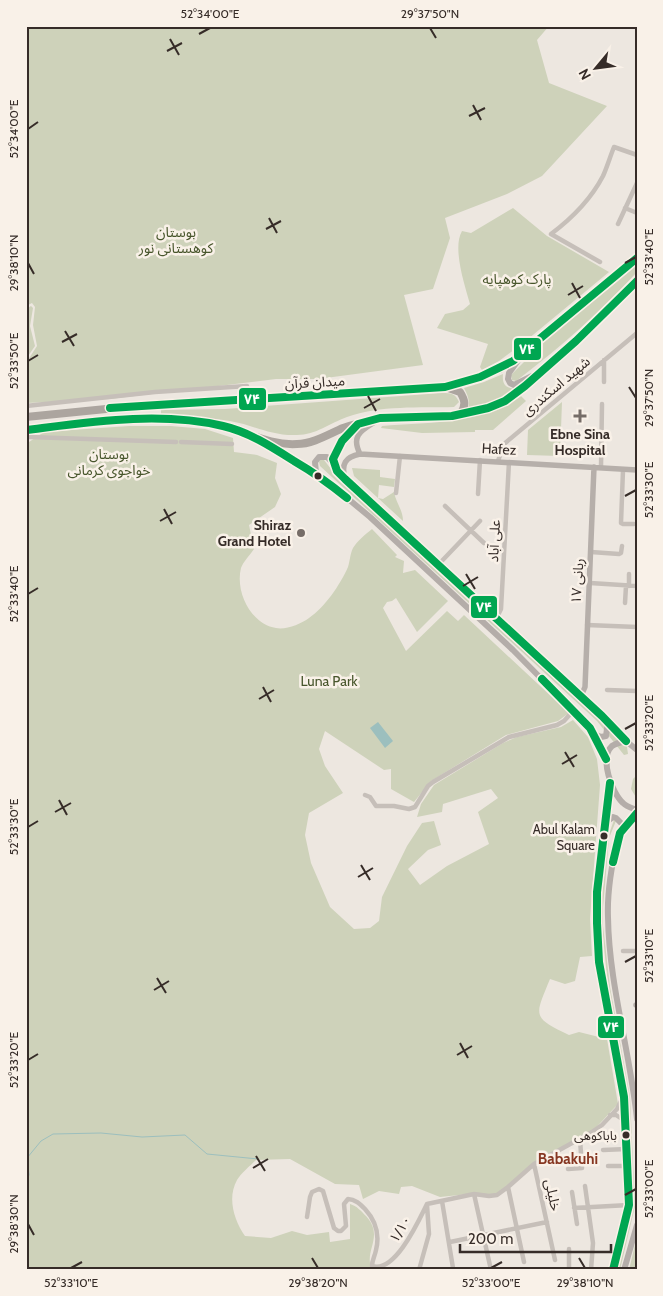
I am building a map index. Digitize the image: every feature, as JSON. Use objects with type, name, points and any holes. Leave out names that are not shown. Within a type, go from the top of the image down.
[{"type":"highway","name":"میدان قرآن","points":[[26,417],[156,404],[445,387]]},
{"type":"highway","points":[[28,433],[122,420],[178,420],[213,424],[265,441],[302,444],[380,418],[452,416],[461,413],[465,406],[460,392],[445,387]]},
{"type":"main road","points":[[445,387],[464,383],[500,370],[637,258]]},
{"type":"main road","points":[[452,416],[488,408],[505,401],[526,386],[602,317],[637,281]]},
{"type":"main road","points":[[526,350],[509,373],[508,379],[510,383],[514,385],[519,384],[543,369]]},
{"type":"main road","points":[[345,479],[343,472],[345,462],[352,455],[360,454],[355,444],[358,435],[380,418]]},
{"type":"main road","points":[[334,464],[333,456],[337,448],[358,424]]},
{"type":"main road","points":[[265,441],[316,473],[370,517],[513,650],[594,734],[606,759],[610,783],[597,892],[599,954],[624,1096],[628,1149],[629,1204],[613,1270]]},
{"type":"main road","name":"Hafez","points":[[360,454],[637,470]]},
{"type":"main road","points":[[316,473],[315,462],[320,457],[326,457],[345,479],[637,750]]},
{"type":"main road","name":"ربانی ۱۷","points":[[581,696],[585,686],[594,467]]},
{"type":"main road","points":[[594,734],[601,738],[606,736],[608,722]]},
{"type":"main road","points":[[606,759],[612,746],[626,741]]},
{"type":"main road","points":[[610,783],[622,802],[637,812],[618,838],[611,875],[608,929],[613,975],[637,1119]]},
{"type":"main road","points":[[606,822],[616,818],[625,827]]},
{"type":"main road","points":[[624,1270],[637,1225]]},
{"type":"street","points":[[600,262],[551,234],[569,221],[587,199],[602,177],[614,147],[637,156]]},
{"type":"street","points":[[618,224],[637,183]]},
{"type":"street","points":[[625,208],[637,213]]},
{"type":"street","name":"شهید اسکندری","points":[[498,461],[504,444],[637,333]]},
{"type":"street","points":[[604,360],[604,382]]},
{"type":"street","points":[[26,406],[155,392],[248,386]]},
{"type":"street","points":[[601,467],[602,404]]},
{"type":"street","points":[[28,433],[232,444]]},
{"type":"street","points":[[396,493],[400,456]]},
{"type":"street","points":[[478,494],[480,460]]},
{"type":"street","name":"علی آباد","points":[[496,619],[501,609],[509,462]]},
{"type":"street","points":[[623,470],[621,522],[623,524],[634,524]]},
{"type":"street","points":[[444,506],[484,543]]},
{"type":"street","points":[[438,565],[480,521]]},
{"type":"street","points":[[591,552],[619,554],[621,553],[622,546]]},
{"type":"street","points":[[625,603],[629,574]]},
{"type":"street","points":[[590,583],[637,586]]},
{"type":"street","points":[[587,625],[637,628]]},
{"type":"street","points":[[607,690],[637,691]]},
{"type":"street","points":[[365,795],[370,797],[376,806],[394,806],[409,809],[415,807],[428,786],[433,782],[509,737],[558,725],[573,711]]},
{"type":"street","points":[[623,951],[637,951]]},
{"type":"street","points":[[419,1270],[429,1234],[426,1204],[474,1194],[490,1196],[498,1194],[534,1164],[602,1125],[617,1109],[624,1096]]},
{"type":"street","points":[[610,1115],[625,1121]]},
{"type":"street","points":[[568,1169],[582,1168],[580,1139]]},
{"type":"street","points":[[603,1150],[628,1149]]},
{"type":"street","name":"خلیلی","points":[[534,1164],[554,1260]]},
{"type":"street","points":[[608,1166],[628,1166]]},
{"type":"street","points":[[585,1186],[593,1243],[591,1270]]},
{"type":"street","points":[[508,1187],[524,1262]]},
{"type":"street","name":"۱/۱۰","points":[[307,1217],[310,1196],[315,1189],[319,1189],[323,1191],[334,1228],[342,1231],[346,1226],[344,1204],[348,1199],[354,1200],[366,1211],[377,1227],[376,1251],[372,1266],[381,1267],[387,1264],[401,1250],[410,1237],[426,1204]]},
{"type":"street","points":[[572,1192],[577,1224]]},
{"type":"street","points":[[474,1194],[491,1270]]},
{"type":"street","points":[[442,1201],[453,1268]]},
{"type":"street","points":[[574,1208],[629,1204]]},
{"type":"street","points":[[450,1242],[547,1222]]},
{"type":"street","points":[[568,1270],[569,1249]]},
{"type":"green space","name":"بوستان کوهستانی نور","points":[[26,26],[549,26],[537,40],[549,83],[607,106],[542,176],[507,194],[445,218],[450,238],[433,289],[404,295],[423,365],[318,379],[276,379],[110,399],[26,403],[26,363],[37,346],[33,325],[35,307],[32,303],[26,306]]},
{"type":"green space","name":"پارک کوهپایه","points":[[513,208],[547,236],[609,272],[522,344],[499,361],[482,370],[480,367],[488,344],[437,328],[445,314],[463,310],[470,304],[459,257],[459,238],[462,231],[471,233]]},
{"type":"green space","points":[[637,265],[637,272],[581,328],[520,378],[516,381],[512,380],[511,375],[544,342]]},
{"type":"green space","points":[[31,306],[33,308],[30,326],[35,346],[26,359],[26,309]]},
{"type":"green space","points":[[503,374],[505,385],[515,389],[493,402],[468,409],[469,403],[464,388]]},
{"type":"green space","points":[[442,393],[452,394],[459,402],[454,407],[400,408],[360,413],[341,419],[317,431],[304,434],[279,434],[221,420],[161,415],[161,410],[225,409]]},
{"type":"green space","points":[[521,396],[526,401],[493,430],[422,433],[381,428],[382,426],[471,417],[488,412]]},
{"type":"green space","points":[[562,402],[560,456],[527,455],[528,430]]},
{"type":"green space","points":[[129,426],[171,426],[205,429],[233,438],[234,452],[257,455],[277,463],[275,478],[281,494],[275,507],[249,525],[254,549],[241,568],[240,587],[243,596],[252,614],[259,620],[276,628],[284,628],[309,618],[332,595],[348,567],[353,548],[372,529],[397,555],[395,557],[404,561],[403,573],[415,570],[448,601],[417,632],[396,598],[387,602],[383,608],[406,651],[447,611],[458,621],[464,615],[569,713],[558,721],[506,735],[431,781],[414,802],[391,789],[391,769],[384,770],[325,731],[319,749],[325,766],[343,793],[309,813],[305,835],[311,863],[330,907],[354,929],[370,928],[379,921],[382,897],[407,846],[422,823],[434,821],[441,845],[428,850],[408,869],[420,885],[447,866],[489,844],[478,812],[498,798],[491,789],[443,804],[442,812],[417,817],[421,804],[434,785],[503,743],[517,737],[561,727],[573,720],[588,737],[597,759],[600,785],[590,919],[592,956],[580,957],[575,981],[565,984],[550,979],[539,1008],[542,1019],[569,1035],[579,1032],[607,1039],[618,1104],[590,1134],[543,1156],[505,1191],[490,1195],[478,1193],[440,1197],[412,1186],[401,1187],[399,1194],[379,1191],[363,1199],[359,1185],[335,1184],[290,1159],[256,1160],[237,1180],[232,1194],[233,1209],[245,1236],[271,1238],[292,1231],[307,1235],[329,1232],[330,1242],[350,1239],[350,1204],[357,1207],[366,1216],[374,1230],[370,1256],[372,1270],[26,1270],[26,444],[44,432]]},
{"type":"green space","points":[[320,460],[324,460],[338,478],[604,724],[627,747],[628,754],[624,755],[597,721],[320,466]]},
{"type":"green space","points":[[352,468],[380,470],[380,477],[395,479],[394,487],[379,485],[378,498],[383,499],[394,492],[403,521],[354,476]]},
{"type":"green space","points":[[637,775],[637,799],[631,789],[633,779]]},
{"type":"green space","points":[[614,820],[616,821],[609,838],[603,926],[610,987],[630,1097],[635,1206],[620,1270],[618,1270],[629,1222],[632,1190],[629,1097],[608,987],[601,907],[608,837]]},
{"type":"green space","points":[[637,1236],[637,1270],[629,1270]]},
{"type":"water","points":[[378,722],[393,741],[385,748],[370,728]]},
{"type":"waterway","points":[[26,1181],[29,1175],[27,1158],[41,1141],[53,1134],[101,1133],[142,1137],[185,1135],[207,1154],[258,1159]]},
{"type":"transit line","name":"۷۴","points":[[110,408],[445,387],[480,377],[513,361],[637,258]]},
{"type":"transit line","name":"۷۴","points":[[626,741],[602,716],[345,479],[337,471],[333,459],[342,441],[358,424],[380,418],[452,416],[488,408],[505,401],[576,341],[637,281]]},
{"type":"transit line","name":"۷۴","points":[[26,430],[125,419],[174,419],[223,426],[242,432],[269,445],[315,474],[347,498]]},
{"type":"transit line","name":"۷۴","points":[[542,679],[590,728],[606,759]]},
{"type":"transit line","name":"۷۴","points":[[610,783],[597,892],[597,923],[599,962],[624,1097],[629,1205],[613,1270]]},
{"type":"transit line","name":"۷۴","points":[[613,862],[620,833],[637,813]]},
{"type":"place","name":"Ebne Sina Hospital","points":[[580,416]]},
{"type":"place","name":"Shiraz Grand Hotel","points":[[301,533]]},
{"type":"place","name":"Abul Kalam Square","points":[[604,836]]},
{"type":"place","name":"باباکوهی","points":[[626,1135]]},
{"type":"district","name":"Babakuhi","points":[[568,1159]]},
{"type":"park label","name":"بوستان خواجوی کرمانی","points":[[109,462]]},
{"type":"park label","name":"Luna Park","points":[[329,681]]}]
